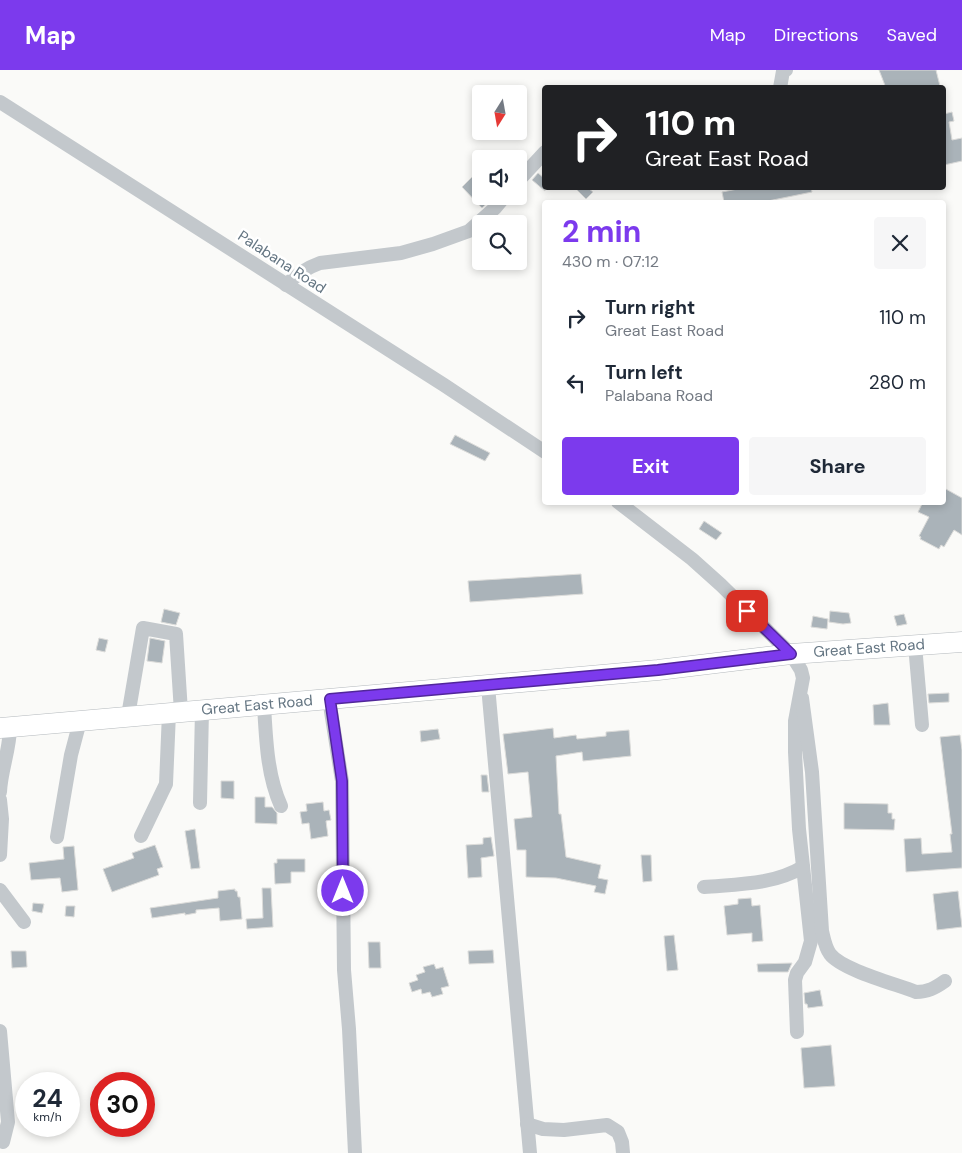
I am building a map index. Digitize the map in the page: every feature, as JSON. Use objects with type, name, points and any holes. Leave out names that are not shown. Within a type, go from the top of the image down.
[{"type":"highway","name":"Great East Road","points":[[5,728],[658,670],[791,654],[962,642]]},
{"type":"street","points":[[781,85],[783,71],[786,70]]},
{"type":"street","name":"Palabana Road","points":[[0,102],[542,450]]},
{"type":"street","points":[[527,171],[542,155]]},
{"type":"street","points":[[286,285],[296,275],[320,263],[401,253],[468,231],[498,205]]},
{"type":"street","points":[[622,505],[692,559],[721,585],[791,654],[801,670],[803,678],[795,722],[794,752],[811,941],[805,962],[797,973],[795,980],[798,1032]]},
{"type":"street","points":[[128,716],[143,628],[176,634],[175,712],[166,784],[141,836]]},
{"type":"street","points":[[915,645],[922,725]]},
{"type":"street","points":[[488,686],[530,1153]]},
{"type":"street","points":[[801,695],[805,712],[812,772],[822,931],[825,946],[836,961],[916,992],[927,992],[944,981]]},
{"type":"street","points":[[330,699],[342,781],[344,952],[355,1153]]},
{"type":"street","points":[[264,705],[269,762],[275,792],[281,806]]},
{"type":"street","points":[[200,803],[202,710]]},
{"type":"street","points":[[57,838],[64,794],[80,721]]},
{"type":"street","points":[[0,792],[2,770],[10,743],[5,728]]},
{"type":"street","points":[[0,800],[2,819],[0,855]]},
{"type":"street","points":[[704,887],[762,882],[777,879],[803,868]]},
{"type":"street","points":[[0,890],[24,922]]},
{"type":"street","points":[[0,1031],[8,1122],[3,1142]]},
{"type":"street","points":[[526,1124],[543,1129],[564,1130],[607,1126],[618,1132],[622,1142],[623,1153]]},
{"type":"building","points":[[879,70],[936,70],[940,85],[885,85]]},
{"type":"building","points":[[952,112],[954,121],[949,122],[952,140],[962,138],[962,161],[946,165],[946,114]]},
{"type":"building","points":[[538,173],[542,176],[542,188],[532,180]]},
{"type":"building","points":[[472,177],[472,198],[462,187]]},
{"type":"building","points":[[577,190],[590,190],[593,192],[586,199]]},
{"type":"building","points":[[732,190],[812,190],[812,192],[773,200],[724,200],[722,192]]},
{"type":"building","points":[[455,435],[490,453],[485,461],[450,444]]},
{"type":"building","points":[[946,489],[962,498],[962,535],[954,530],[944,547],[941,545],[939,549],[920,539],[921,537],[919,536],[929,517],[918,512],[922,505],[946,505]]},
{"type":"building","points":[[704,521],[722,533],[716,540],[699,529]]},
{"type":"building","points":[[581,574],[583,594],[470,602],[468,581]]},
{"type":"building","points":[[164,609],[180,613],[176,625],[161,622]]},
{"type":"building","points":[[830,611],[849,613],[851,623],[829,622]]},
{"type":"building","points":[[904,614],[907,624],[897,626],[894,616]]},
{"type":"building","points":[[813,616],[828,619],[827,629],[811,627]]},
{"type":"building","points":[[99,638],[108,640],[105,652],[96,650]]},
{"type":"building","points":[[150,638],[165,641],[162,663],[147,661]]},
{"type":"building","points":[[949,693],[949,702],[929,703],[928,694]]},
{"type":"building","points":[[888,703],[890,725],[874,725],[873,705]]},
{"type":"building","points":[[553,728],[554,738],[576,735],[577,739],[606,736],[606,732],[629,730],[631,756],[583,761],[582,752],[556,756],[559,814],[561,814],[566,857],[601,865],[598,878],[608,880],[605,894],[594,892],[596,886],[556,878],[526,877],[526,850],[517,850],[514,819],[532,817],[528,772],[508,774],[503,734]]},
{"type":"building","points":[[438,729],[440,739],[421,742],[420,731]]},
{"type":"building","points":[[960,735],[962,750],[962,868],[906,872],[904,839],[921,838],[922,854],[952,852],[950,834],[952,834],[940,737]]},
{"type":"building","points":[[481,775],[487,775],[489,792],[482,792]]},
{"type":"building","points":[[221,781],[234,781],[234,799],[221,798]]},
{"type":"building","points":[[255,797],[265,797],[265,807],[272,807],[277,813],[277,824],[255,823]]},
{"type":"building","points":[[323,802],[324,811],[329,810],[331,820],[326,821],[328,836],[311,839],[309,823],[302,824],[300,812],[307,811],[306,804]]},
{"type":"building","points":[[844,803],[888,804],[888,813],[892,813],[892,819],[895,819],[894,830],[844,829]]},
{"type":"building","points":[[195,829],[200,868],[191,869],[185,831]]},
{"type":"building","points":[[491,837],[494,856],[481,858],[482,877],[468,878],[466,845],[483,844],[483,838]]},
{"type":"building","points":[[155,845],[163,867],[157,869],[159,875],[112,892],[103,869],[134,858],[132,853]]},
{"type":"building","points":[[74,846],[78,890],[62,892],[60,878],[31,880],[29,863],[64,859],[63,847]]},
{"type":"building","points":[[641,855],[651,855],[652,881],[643,882]]},
{"type":"building","points":[[277,859],[305,859],[305,872],[291,872],[291,883],[275,884],[274,863],[277,863]]},
{"type":"building","points":[[262,888],[271,888],[273,927],[247,929],[246,919],[263,918]]},
{"type":"building","points":[[235,889],[238,897],[240,897],[242,919],[220,921],[219,908],[196,910],[196,913],[185,915],[185,913],[152,918],[150,908],[218,898],[218,891]]},
{"type":"building","points":[[958,891],[962,927],[937,930],[933,894]]},
{"type":"building","points":[[751,898],[752,906],[760,905],[763,941],[752,942],[752,933],[727,935],[724,906],[738,904],[738,899]]},
{"type":"building","points":[[33,903],[44,904],[42,913],[32,911]]},
{"type":"building","points":[[66,906],[75,906],[74,917],[65,916]]},
{"type":"building","points":[[674,935],[678,970],[667,971],[664,936]]},
{"type":"building","points":[[368,942],[380,942],[381,968],[369,968]]},
{"type":"building","points":[[493,950],[494,963],[469,964],[468,951]]},
{"type":"building","points":[[11,951],[26,951],[27,967],[12,968]]},
{"type":"building","points":[[792,963],[788,972],[758,972],[757,964]]},
{"type":"building","points":[[434,964],[436,969],[443,967],[449,986],[441,988],[443,994],[432,997],[430,992],[422,994],[421,989],[412,992],[409,983],[418,980],[416,975],[425,972],[423,967]]},
{"type":"building","points":[[820,990],[823,1006],[808,1008],[807,1004],[805,1004],[804,993]]},
{"type":"building","points":[[831,1045],[835,1086],[804,1088],[801,1048]]},
{"type":"route","points":[[343,891],[342,781],[330,699],[658,670],[791,654],[747,611]]}]
